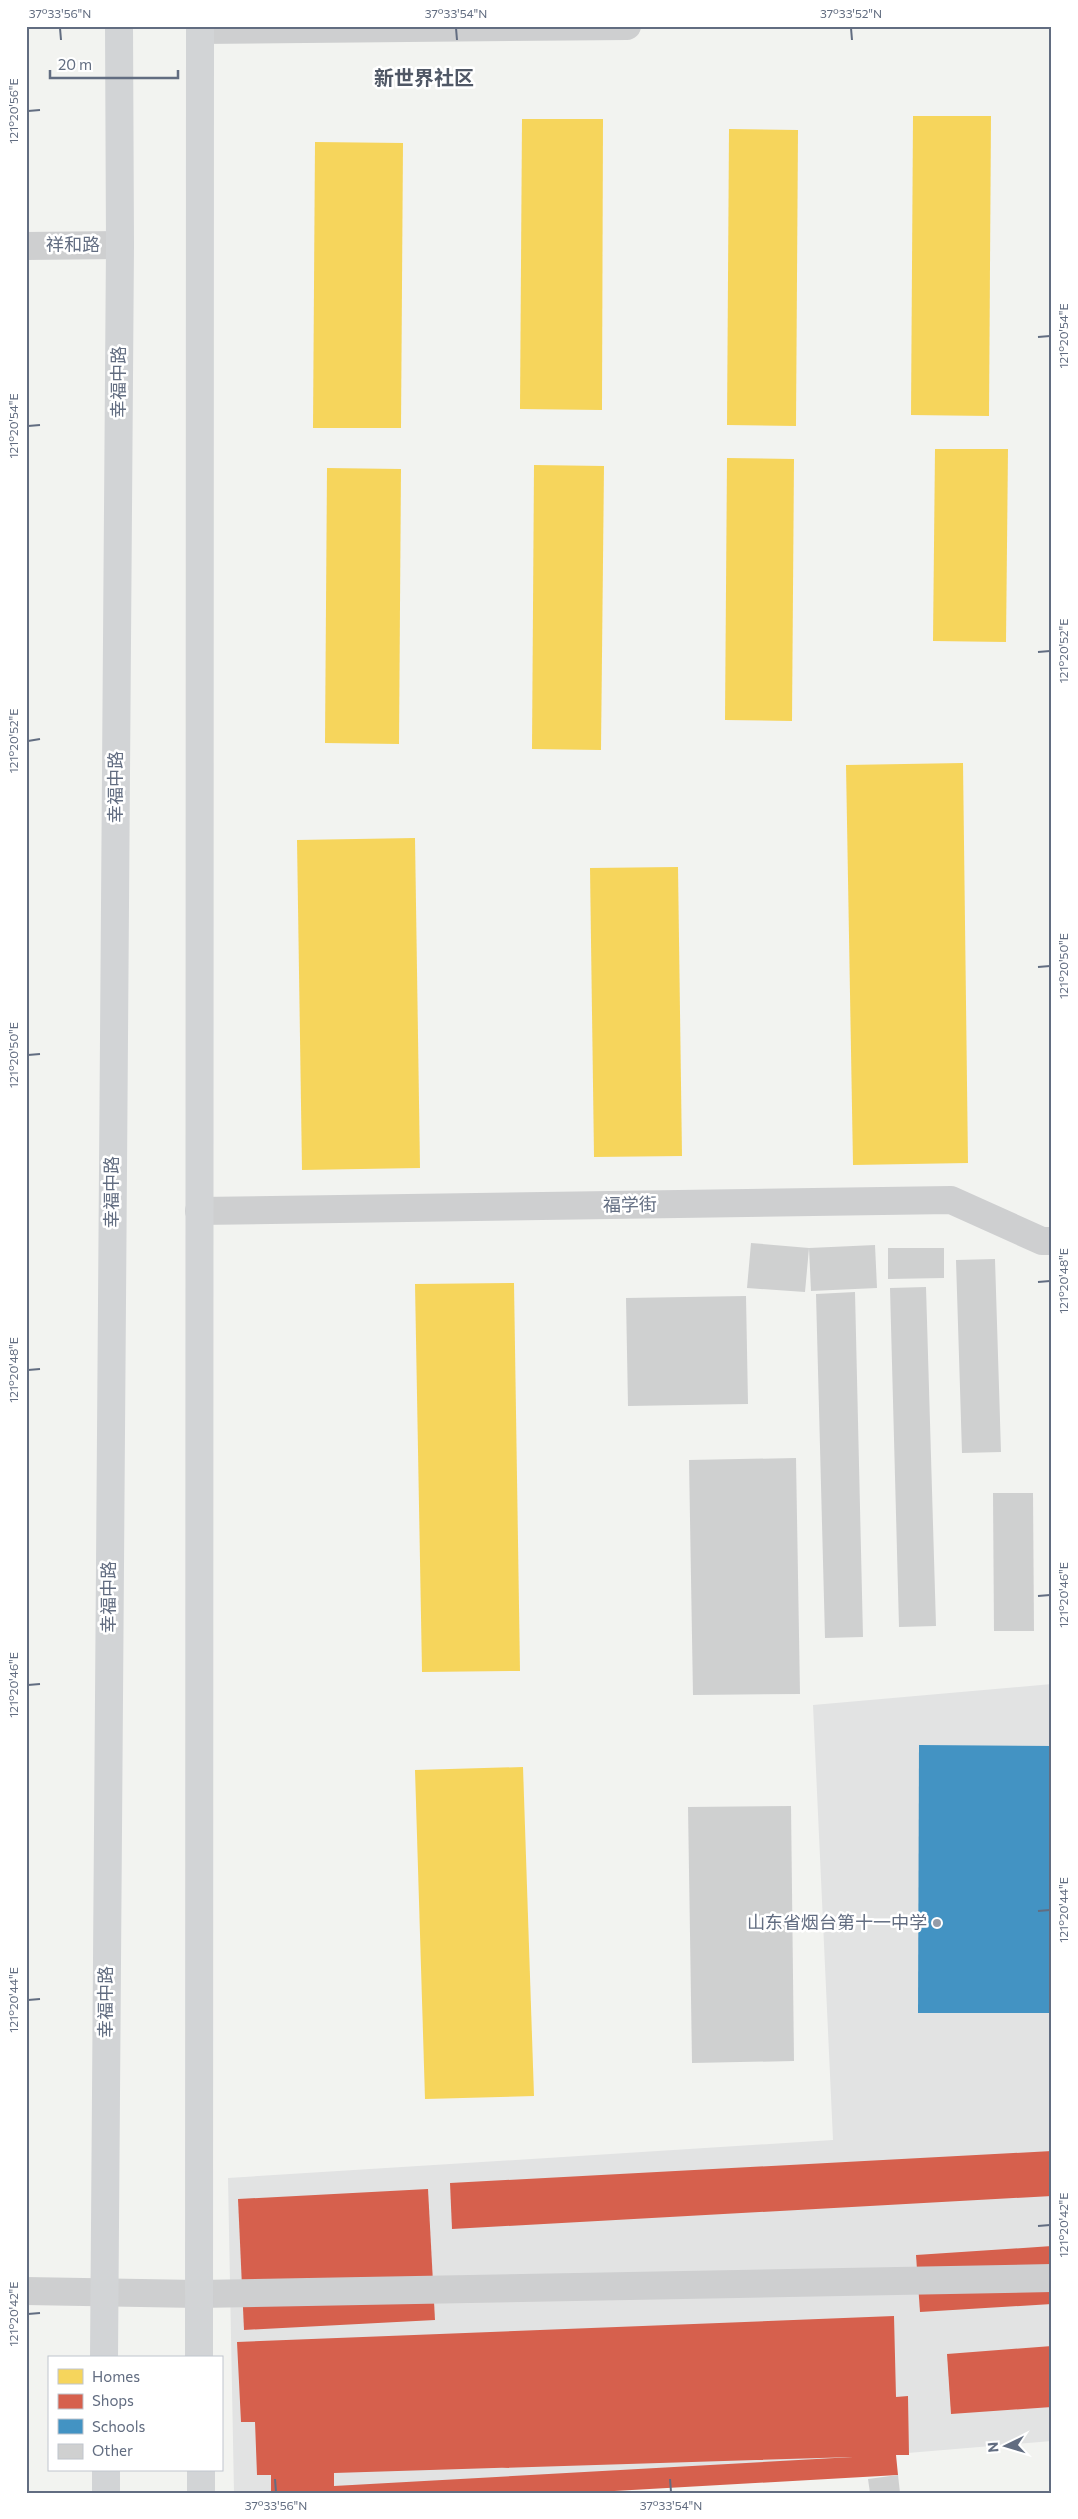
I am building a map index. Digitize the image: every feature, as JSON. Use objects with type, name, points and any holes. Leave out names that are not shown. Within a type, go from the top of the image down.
[{"type":"main road","name":"幸福中路","points":[[104,2356],[120,245],[120,26]]},
{"type":"main road","points":[[199,2356],[200,28]]},
{"type":"main road","points":[[106,2472],[106,2493]]},
{"type":"main road","points":[[201,2472],[201,2493]]},
{"type":"street","points":[[200,28],[627,26]]},
{"type":"street","name":"祥和路","points":[[26,246],[120,245]]},
{"type":"street","name":"福学街","points":[[199,1211],[951,1200],[1042,1241],[1052,1241]]},
{"type":"street","points":[[26,2291],[198,2294],[1052,2278]]},
{"type":"shaded area","points":[[1052,1684],[1052,2441],[432,2493],[234,2493],[228,2178],[833,2140],[813,1705]]},
{"type":"building: Homes","points":[[913,116],[991,116],[989,416],[911,415]]},
{"type":"building: Homes","points":[[522,119],[603,119],[602,410],[520,409]]},
{"type":"building: Homes","points":[[729,129],[798,130],[796,426],[727,425]]},
{"type":"building: Homes","points":[[315,142],[403,143],[401,428],[313,428]]},
{"type":"building: Homes","points":[[935,449],[1008,449],[1006,642],[933,641]]},
{"type":"building: Homes","points":[[727,458],[794,459],[792,721],[725,720]]},
{"type":"building: Homes","points":[[534,465],[604,466],[601,750],[532,749]]},
{"type":"building: Homes","points":[[327,468],[401,469],[399,744],[325,743]]},
{"type":"building: Homes","points":[[963,763],[968,1163],[853,1165],[846,765]]},
{"type":"building: Homes","points":[[415,838],[420,1168],[302,1170],[297,840]]},
{"type":"building: Homes","points":[[678,867],[682,1156],[594,1157],[590,868]]},
{"type":"building: Homes","points":[[514,1283],[520,1671],[422,1672],[415,1284]]},
{"type":"building: Homes","points":[[523,1767],[534,2096],[425,2099],[415,1770]]},
{"type":"building: Shops","points":[[1052,2151],[1052,2196],[452,2229],[450,2183]]},
{"type":"building: Shops","points":[[428,2189],[435,2320],[244,2330],[238,2199]]},
{"type":"building: Shops","points":[[1052,2246],[1052,2304],[920,2312],[916,2255]]},
{"type":"building: Shops","points":[[894,2316],[896,2397],[908,2396],[909,2455],[896,2455],[898,2475],[579,2493],[271,2493],[271,2475],[257,2475],[255,2422],[241,2422],[237,2342]],"holes":[[[853,2457],[334,2486],[334,2473]]]},
{"type":"building: Shops","points":[[1052,2346],[1052,2407],[951,2414],[947,2354]]},
{"type":"building: Schools","points":[[919,1745],[1052,1746],[1052,2013],[918,2013]]},
{"type":"building: Other","points":[[751,1243],[809,1248],[805,1292],[747,1288]]},
{"type":"building: Other","points":[[875,1245],[877,1288],[811,1291],[809,1248]]},
{"type":"building: Other","points":[[888,1248],[944,1248],[944,1278],[888,1279]]},
{"type":"building: Other","points":[[995,1259],[1001,1452],[962,1453],[956,1260]]},
{"type":"building: Other","points":[[926,1287],[936,1626],[899,1627],[890,1288]]},
{"type":"building: Other","points":[[855,1292],[863,1637],[825,1638],[816,1294]]},
{"type":"building: Other","points":[[746,1296],[748,1404],[628,1406],[626,1298]]},
{"type":"building: Other","points":[[796,1458],[800,1694],[693,1695],[689,1460]]},
{"type":"building: Other","points":[[993,1493],[1033,1493],[1034,1631],[994,1631]]},
{"type":"building: Other","points":[[791,1806],[794,2061],[692,2063],[688,1807]]},
{"type":"building: Other","points":[[898,2475],[900,2493],[870,2493],[868,2479]]},
{"type":"place","name":"山东省烟台第十一中学","points":[[937,1923]]},
{"type":"district","name":"新世界社区","points":[[424,78]]}]
